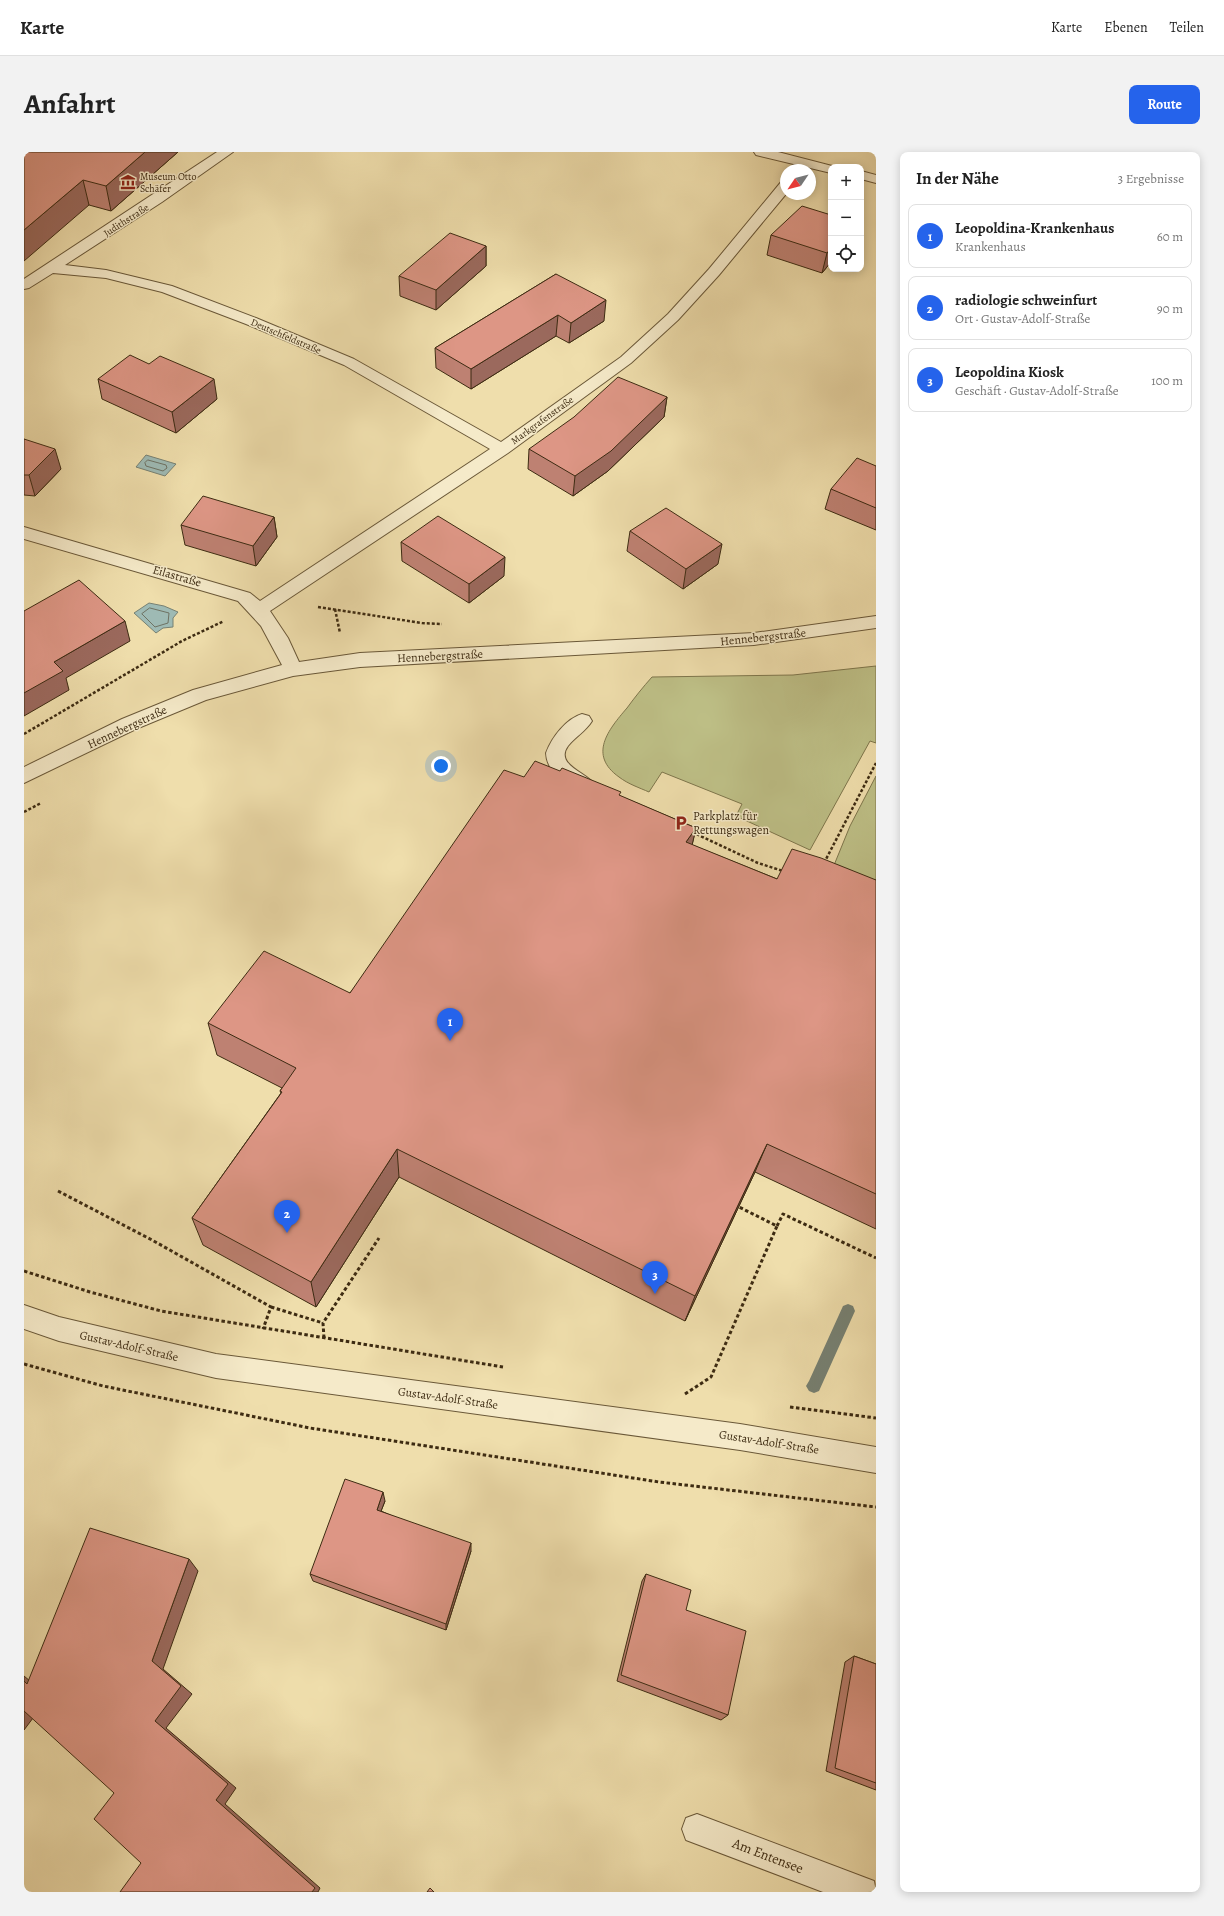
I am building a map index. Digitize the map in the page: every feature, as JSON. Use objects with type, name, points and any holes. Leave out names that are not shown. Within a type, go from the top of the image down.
[{"type":"street","name":"Judithstraße","points":[[24,285],[226,152]]},
{"type":"street","points":[[761,152],[828,168]]},
{"type":"street","points":[[864,176],[876,179]]},
{"type":"street","name":"Markgrafenstraße","points":[[259,610],[502,448],[626,360],[673,317],[714,272],[780,192]]},
{"type":"street","name":"Deutschfeldstraße","points":[[52,268],[106,274],[167,289],[251,321],[349,362],[502,448]]},
{"type":"street","name":"Eilastraße","points":[[24,533],[244,597],[259,610],[276,631],[292,669]]},
{"type":"street","name":"Hennebergstraße","points":[[24,776],[129,724],[200,695],[292,669],[360,660],[754,639],[876,622]]},
{"type":"street","points":[[582,721],[558,745],[556,750],[556,758],[562,770],[571,778],[598,790]]},
{"type":"street","name":"Gustav-Adolf-Straße","points":[[24,1317],[59,1329],[216,1366],[740,1437],[876,1460]]},
{"type":"street","name":"Am Entensee","points":[[697,1829],[863,1892]]},
{"type":"path","points":[[24,734],[182,640],[218,623],[259,610]]},
{"type":"path","points":[[821,867],[876,763]]},
{"type":"path","points":[[24,812],[43,801]]},
{"type":"path","points":[[688,830],[758,863],[786,872]]},
{"type":"path","points":[[58,1191],[152,1240],[271,1307],[323,1323]]},
{"type":"path","points":[[739,1207],[777,1226]]},
{"type":"path","points":[[685,1394],[711,1378],[783,1214],[876,1258]]},
{"type":"path","points":[[324,1338],[323,1323],[379,1238]]},
{"type":"path","points":[[24,1272],[161,1311],[263,1329],[508,1368]]},
{"type":"path","points":[[263,1329],[271,1307]]},
{"type":"path","points":[[24,1364],[103,1386],[310,1428],[659,1482],[876,1508]]},
{"type":"path","points":[[677,1393],[692,1395]]},
{"type":"path","points":[[785,1406],[876,1418]]},
{"type":"green space","points":[[876,666],[876,743],[870,741],[810,850],[736,816],[742,804],[662,772],[649,792],[630,784],[619,777],[610,769],[604,760],[604,742],[613,725],[652,677],[793,675]]},
{"type":"green space","points":[[876,776],[876,892],[830,875],[850,826]]},
{"type":"water","points":[[146,455],[176,464],[165,476],[136,467]]},
{"type":"water","points":[[149,603],[164,606],[178,612],[173,618],[173,627],[163,628],[156,633],[134,613]]},
{"type":"building","points":[[24,152],[145,152],[106,186],[83,180],[24,230]]},
{"type":"building","points":[[802,206],[828,214],[827,253],[771,235]]},
{"type":"building","points":[[450,233],[486,246],[436,290],[399,276]]},
{"type":"building","points":[[556,274],[606,300],[571,323],[558,315],[471,369],[435,348]]},
{"type":"building","points":[[130,355],[149,364],[160,356],[214,379],[172,412],[98,379]]},
{"type":"building","points":[[618,377],[667,397],[611,451],[575,476],[529,449],[574,417]]},
{"type":"building","points":[[24,439],[55,449],[29,475],[24,475]]},
{"type":"building","points":[[857,458],[876,466],[876,508],[831,489]]},
{"type":"building","points":[[203,496],[274,517],[253,546],[181,525]]},
{"type":"building","points":[[666,508],[722,544],[686,569],[630,531]]},
{"type":"building","points":[[438,516],[505,557],[469,584],[401,542]]},
{"type":"building","points":[[79,580],[125,621],[54,662],[63,671],[24,693],[24,611]]},
{"type":"building","points":[[535,761],[560,771],[562,768],[621,792],[619,795],[696,828],[686,842],[777,879],[792,849],[821,858],[876,880],[876,1194],[767,1144],[695,1296],[397,1149],[311,1282],[192,1218],[282,1092],[280,1091],[296,1068],[208,1023],[264,951],[350,993],[504,770],[524,777]]},
{"type":"building","points":[[345,1479],[383,1492],[377,1510],[471,1543],[446,1624],[310,1574]]},
{"type":"building","points":[[90,1528],[189,1559],[152,1661],[181,1686],[155,1721],[228,1784],[216,1800],[315,1888],[312,1892],[120,1892],[141,1863],[94,1819],[114,1793],[24,1711],[24,1681],[27,1684]]},
{"type":"building","points":[[646,1574],[691,1590],[686,1610],[746,1631],[728,1715],[621,1675]]},
{"type":"building","points":[[854,1656],[876,1664],[876,1783],[835,1768]]},
{"type":"building","points":[[430,1888],[434,1892],[427,1892]]},
{"type":"waterway","points":[[814,1386],[848,1311]]},
{"type":"place","name":"Museum Otto Schäfer","points":[[128,182]]},
{"type":"place","name":"Parkplatz für Rettungswagen","points":[[681,823]]},
{"type":"place","name":"Leopoldina-Krankenhaus","points":[[450,1041]]},
{"type":"place","name":"radiologie schweinfurt","points":[[287,1233]]},
{"type":"place","name":"Leopoldina Kiosk","points":[[655,1294]]}]
